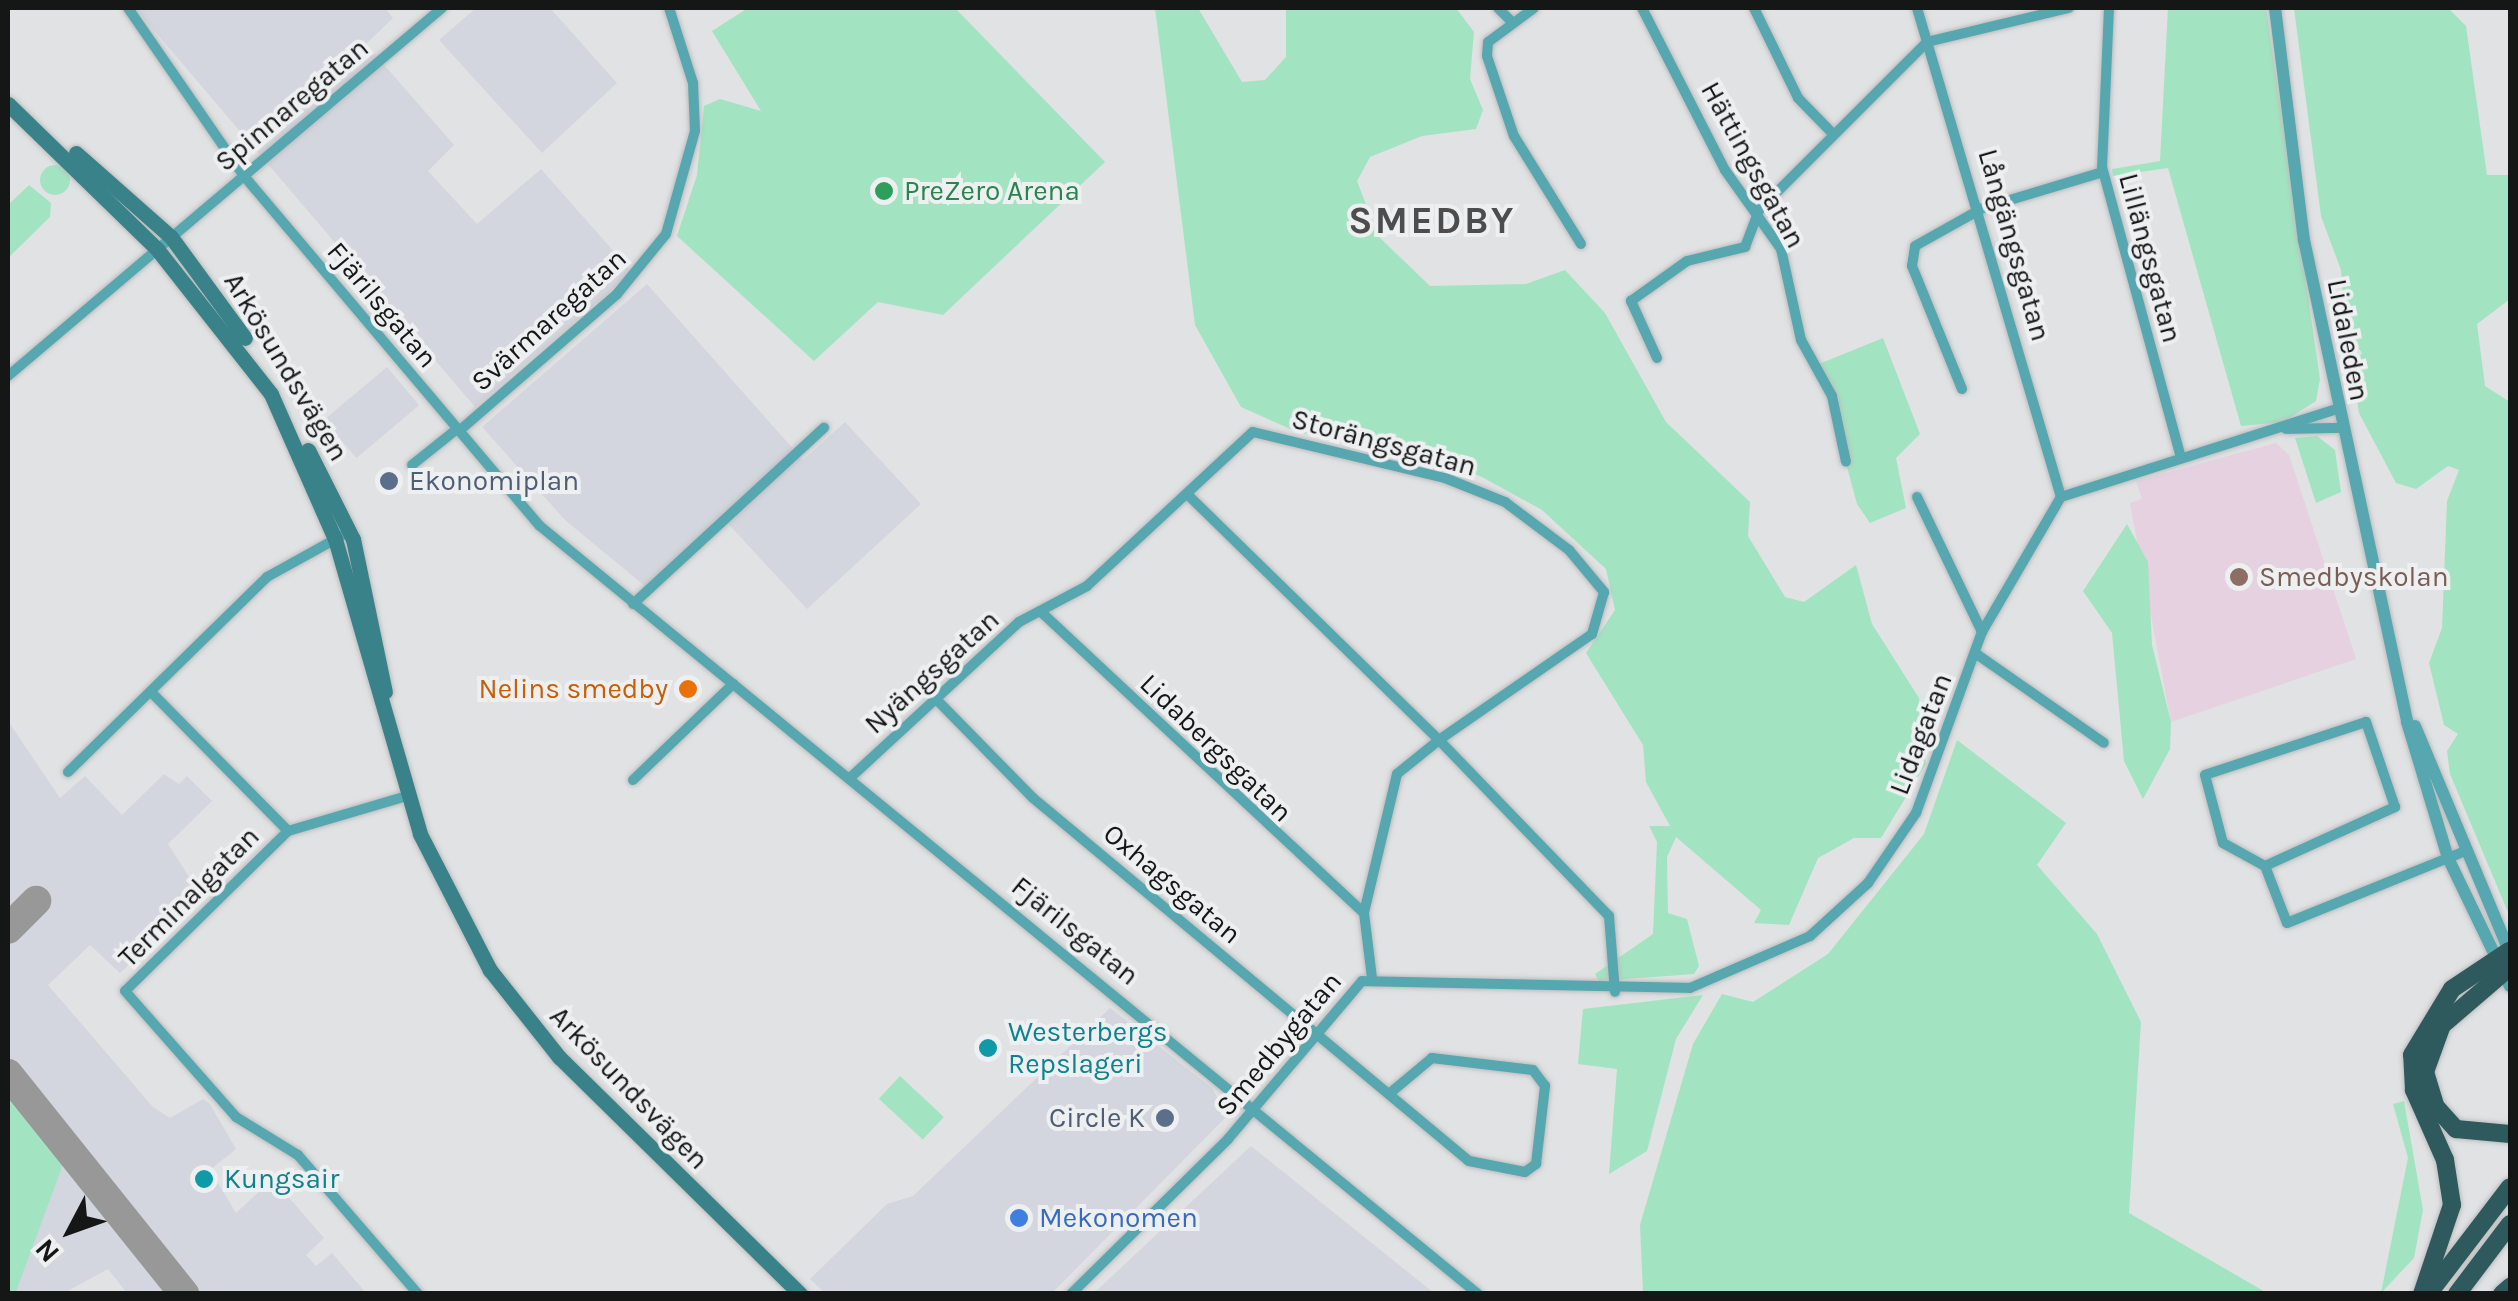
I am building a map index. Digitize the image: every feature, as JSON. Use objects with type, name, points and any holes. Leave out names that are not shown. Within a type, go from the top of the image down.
[{"type":"highway","points":[[2506,964],[2442,1025],[2425,1085],[2456,1129],[2510,1134]]},
{"type":"highway","points":[[2425,1294],[2452,1205],[2445,1160],[2414,1090],[2412,1054],[2452,990],[2506,964]]},
{"type":"highway","points":[[2425,1294],[2510,1187]]},
{"type":"highway","points":[[2457,1294],[2510,1224]]},
{"type":"highway","points":[[2502,1294],[2510,1287]]},
{"type":"main road","name":"Arkösundsvägen","points":[[8,94],[171,237],[257,358],[342,535],[374,616],[392,741],[407,796],[461,922],[512,1002],[796,1290]]},
{"type":"main road","name":"Arkösundsvägen","points":[[8,104],[157,249],[271,394],[342,535]]},
{"type":"street","name":"Fjärilsgatan","points":[[128,8],[244,176],[540,526],[852,777],[1478,1294]]},
{"type":"street","name":"Spinnaregatan","points":[[171,237],[442,8]]},
{"type":"street","name":"Svärmaregatan","points":[[412,465],[617,294],[666,234],[695,131],[694,84],[669,8]]},
{"type":"street","points":[[1498,8],[1511,20]]},
{"type":"street","points":[[1534,8],[1511,20],[1488,42],[1493,85],[1581,244]]},
{"type":"street","name":"Hättingsgatan","points":[[1642,8],[1725,170],[1759,210],[1781,249],[1801,340],[1832,396],[1846,462]]},
{"type":"street","points":[[1754,8],[1798,98],[1833,134]]},
{"type":"street","name":"Långängsgatan","points":[[1917,8],[1982,208],[2060,497]]},
{"type":"street","points":[[1656,358],[1631,301],[1687,261],[1738,252],[1759,210],[1927,42],[2069,8]]},
{"type":"street","name":"Lillängsgatan","points":[[2109,8],[2103,172],[2181,457]]},
{"type":"street","name":"Lidaleden","points":[[2275,8],[2336,409],[2397,677],[2448,858],[2506,964]]},
{"type":"street","points":[[1962,389],[1911,254],[1982,208],[2103,172]]},
{"type":"street","points":[[10,369],[171,237]]},
{"type":"street","points":[[2060,497],[2181,457],[2285,429],[2336,409]]},
{"type":"street","points":[[633,604],[824,428]]},
{"type":"street","points":[[2285,429],[2340,428]]},
{"type":"street","name":"Storängsgatan","points":[[1189,496],[1245,439],[1265,434],[1505,502],[1569,550],[1604,592],[1592,634],[1439,740]]},
{"type":"street","points":[[1189,496],[1439,740],[1609,916],[1615,992]]},
{"type":"street","name":"Nyängsgatan","points":[[852,777],[936,699],[1040,612],[1087,586],[1189,496]]},
{"type":"street","points":[[1916,497],[1982,632]]},
{"type":"street","name":"Lidagatan","points":[[1372,978],[1615,992],[1690,988],[1810,936],[1868,883],[1937,767],[1982,632],[2060,497]]},
{"type":"street","points":[[68,772],[266,577],[342,535]]},
{"type":"street","name":"Lidabergsgatan","points":[[1040,612],[1364,913]]},
{"type":"street","points":[[1975,652],[2104,743]]},
{"type":"street","name":"Lidaleden","points":[[2397,677],[2506,964]]},
{"type":"street","points":[[634,780],[733,684]]},
{"type":"street","name":"Terminalgatan","points":[[152,693],[288,830]]},
{"type":"street","name":"Oxhagsgatan","points":[[936,699],[1033,798],[1389,1094],[1480,1168],[1536,1164],[1545,1086],[1532,1070],[1432,1058],[1389,1094]]},
{"type":"street","points":[[2265,866],[2395,807],[2370,723],[2206,775],[2223,843],[2265,866],[2288,922],[2464,852]]},
{"type":"street","name":"Smedbygatan","points":[[1071,1294],[1255,1108],[1316,1032],[1372,978],[1364,913],[1397,774],[1439,740]]},
{"type":"street","name":"Terminalgatan","points":[[407,796],[288,830],[125,991],[236,1117],[298,1155],[418,1294]]},
{"type":"shaded area","points":[[135,8],[385,8],[393,18],[366,44],[454,145],[428,171],[477,224],[541,169],[632,272],[475,407]]},
{"type":"shaded area","points":[[476,8],[550,8],[617,83],[542,153],[439,40]]},
{"type":"shaded area","points":[[647,284],[803,460],[845,422],[921,504],[807,609],[721,516],[646,587],[565,520],[482,427]]},
{"type":"shaded area","points":[[387,367],[419,405],[356,458],[324,420]]},
{"type":"shaded area","name":"Smedbyskolan","points":[[2276,443],[2289,455],[2356,659],[2171,722],[2130,503],[2142,499],[2136,481]]},
{"type":"shaded area","points":[[8,721],[60,798],[85,776],[122,815],[164,774],[179,784],[187,776],[212,801],[168,844],[202,897],[120,973],[90,945],[48,985],[153,1107],[170,1118],[203,1099],[210,1104],[236,1149],[210,1170],[236,1213],[273,1179],[324,1238],[306,1255],[316,1266],[332,1253],[366,1293],[127,1293],[108,1269],[64,1293],[8,1293]]},
{"type":"shaded area","points":[[1110,1008],[1212,1088],[1227,1116],[1052,1293],[825,1293],[810,1279],[887,1204],[913,1196]]},
{"type":"shaded area","points":[[1251,1146],[1434,1293],[1094,1293]]},
{"type":"green space","name":"PreZero Arena","points":[[748,8],[955,8],[1105,162],[943,315],[878,302],[814,361],[677,236],[697,175],[704,106],[720,99],[761,111],[712,31]]},
{"type":"green space","points":[[1155,8],[1198,8],[1242,82],[1265,80],[1286,57],[1286,8],[1456,8],[1474,32],[1470,79],[1483,110],[1476,129],[1422,136],[1370,157],[1357,181],[1378,236],[1430,286],[1526,284],[1565,270],[1605,313],[1666,422],[1750,502],[1748,536],[1785,597],[1804,602],[1856,565],[1872,624],[1919,698],[1926,764],[1881,838],[1854,838],[1818,858],[1789,925],[1754,923],[1761,910],[1676,837],[1667,857],[1668,913],[1687,919],[1699,966],[1694,974],[1599,981],[1595,974],[1653,934],[1657,842],[1649,826],[1670,826],[1646,782],[1643,745],[1586,653],[1615,610],[1606,569],[1542,510],[1482,477],[1430,456],[1297,432],[1241,407],[1195,325]]},
{"type":"green space","points":[[2168,8],[2266,8],[2320,379],[2316,401],[2283,422],[2241,426],[2168,168],[2113,176],[2112,169],[2160,161]]},
{"type":"green space","points":[[2294,8],[2448,8],[2466,26],[2487,175],[2510,175],[2510,299],[2477,324],[2485,386],[2510,402],[2510,917],[2450,774],[2447,751],[2458,734],[2444,725],[2429,663],[2442,628],[2447,501],[2459,470],[2448,466],[2416,489],[2396,483],[2359,413],[2352,368],[2362,353],[2345,329],[2341,270],[2321,216]]},
{"type":"green space","points":[[55,165],[69,174],[70,180],[61,194],[55,195],[41,186],[40,180],[49,166]]},
{"type":"green space","points":[[29,185],[51,203],[50,217],[8,258],[8,205]]},
{"type":"green space","points":[[1883,338],[1920,434],[1896,458],[1906,508],[1870,523],[1857,504],[1819,364]]},
{"type":"green space","points":[[2317,436],[2335,450],[2341,492],[2316,503],[2295,438]]},
{"type":"green space","points":[[2127,524],[2148,562],[2152,645],[2171,722],[2170,749],[2143,799],[2124,761],[2112,633],[2083,591]]},
{"type":"green space","points":[[1957,740],[2066,823],[2037,865],[2097,934],[2141,1022],[2129,1213],[2267,1293],[1643,1293],[1640,1225],[1693,1044],[1722,994],[1753,1002],[1828,954],[1924,834]]},
{"type":"green space","points":[[1703,995],[1676,1039],[1647,1151],[1609,1174],[1617,1069],[1578,1064],[1583,1009]]},
{"type":"green space","points":[[900,1076],[944,1117],[923,1140],[879,1099]]},
{"type":"green space","points":[[8,1088],[64,1162],[15,1294],[8,1293]]},
{"type":"green space","points":[[2404,1101],[2423,1210],[2414,1258],[2381,1293],[2408,1158],[2393,1104]]},
{"type":"taxiway","points":[[8,929],[36,901]]},
{"type":"taxiway","points":[[8,1074],[184,1294]]},
{"type":"place","name":"PreZero Arena","points":[[884,191]]},
{"type":"place","name":"Ekonomiplan","points":[[389,481]]},
{"type":"place","name":"Smedbyskolan","points":[[2239,577]]},
{"type":"place","name":"Nelins smedby","points":[[688,689]]},
{"type":"place","name":"Westerbergs Repslageri","points":[[988,1048]]},
{"type":"place","name":"Circle K","points":[[1165,1118]]},
{"type":"place","name":"Kungsair","points":[[204,1179]]},
{"type":"place","name":"Mekonomen","points":[[1019,1218]]},
{"type":"district","name":"SMEDBY","points":[[1432,221]]}]
